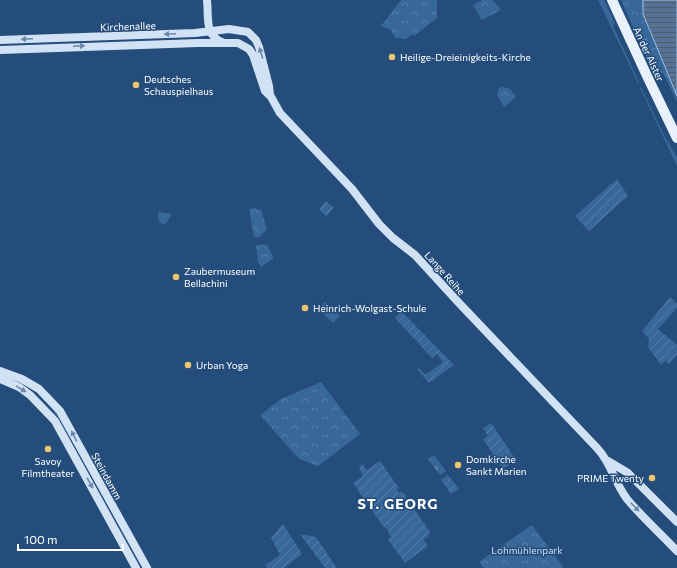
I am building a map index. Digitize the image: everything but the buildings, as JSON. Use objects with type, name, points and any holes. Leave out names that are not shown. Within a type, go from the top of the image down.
[{"type":"main road","name":"An der Alster","points":[[612,0],[677,138]]},
{"type":"street","points":[[198,43],[206,38],[209,31],[208,0]]},
{"type":"street","name":"Kirchenallee","points":[[0,40],[47,39],[228,29],[244,30],[256,40]]},
{"type":"street","points":[[209,31],[214,39],[224,43]]},
{"type":"street","points":[[40,48],[46,44],[47,39]]},
{"type":"street","name":"Lange Reihe","points":[[256,40],[262,56],[270,95]]},
{"type":"street","name":"Kirchenallee","points":[[0,50],[238,43]]},
{"type":"street","name":"Lange Reihe","points":[[238,43],[252,52],[265,90],[270,95],[280,113],[352,189],[379,224],[393,238],[415,255],[459,303],[571,419],[608,462],[627,499],[677,551]]},
{"type":"street","name":"Steindamm","points":[[0,371],[28,382],[47,395],[64,416],[74,437],[147,568]]},
{"type":"street","name":"Steindamm","points":[[0,379],[24,391],[40,403],[58,426],[136,568]]},
{"type":"street","name":"Lange Reihe","points":[[608,462],[630,475],[677,522]]},
{"type":"street","points":[[619,486],[623,476],[630,475]]},
{"type":"green space","points":[[401,0],[437,0],[437,18],[414,36],[412,34],[406,39],[395,38],[391,30],[381,26]]},
{"type":"green space","points":[[482,0],[493,0],[501,10],[482,20],[473,5]]},
{"type":"green space","points":[[598,0],[604,0],[615,24],[613,26],[639,82],[638,83]]},
{"type":"green space","points":[[621,0],[643,0],[643,14],[677,96],[677,102],[663,73],[653,71]]},
{"type":"green space","points":[[503,87],[510,89],[516,97],[504,107],[497,95],[499,88]]},
{"type":"green space","points":[[641,87],[665,137],[677,157],[677,166],[640,88]]},
{"type":"green space","points":[[617,179],[628,196],[589,231],[575,216]]},
{"type":"green space","points":[[326,201],[334,208],[326,216],[319,209]]},
{"type":"green space","points":[[254,208],[261,210],[267,229],[260,237],[254,237],[249,209]]},
{"type":"green space","points":[[158,212],[172,214],[165,225],[159,222]]},
{"type":"green space","points":[[261,244],[267,245],[274,258],[261,267],[258,262],[256,246]]},
{"type":"green space","points":[[670,297],[677,304],[677,308],[658,329],[677,345],[677,355],[669,364],[665,361],[661,365],[648,347],[649,339],[642,331]]},
{"type":"green space","points":[[325,302],[340,316],[333,323],[318,309]]},
{"type":"green space","points":[[401,311],[454,365],[429,383],[417,369],[419,368],[425,375],[443,362],[437,354],[432,358],[395,318]]},
{"type":"green space","points":[[321,382],[360,434],[318,466],[299,459],[260,415],[281,399]]},
{"type":"green space","points":[[54,410],[58,415],[134,552],[62,423],[53,411]]},
{"type":"green space","points":[[491,423],[516,460],[503,469],[483,439],[488,436],[483,428]]},
{"type":"green space","points":[[435,456],[446,471],[440,475],[428,459]]},
{"type":"green space","points":[[380,461],[399,488],[397,490],[399,493],[402,491],[430,532],[428,537],[423,539],[428,546],[405,563],[388,540],[391,538],[387,529],[383,526],[353,483],[363,476],[359,467],[362,464],[367,470]]},
{"type":"green space","points":[[448,475],[459,489],[451,494],[441,480]]},
{"type":"green space","points":[[283,524],[302,554],[284,568],[267,568],[265,565],[280,555],[271,538]]},
{"type":"green space","name":"Lohmühlenpark","points":[[532,525],[564,568],[484,568],[479,562]]},
{"type":"green space","points":[[300,534],[316,537],[337,568],[325,568]]},
{"type":"shaded area","points":[[643,0],[677,0],[677,96],[643,14]]},
{"type":"place","name":"Heilige-Dreieinigkeits-Kirche","points":[[392,57]]},
{"type":"place","name":"Deutsches Schauspielhaus","points":[[136,85]]},
{"type":"place","name":"Zaubermuseum Bellachini","points":[[176,277]]},
{"type":"place","name":"Heinrich-Wolgast-Schule","points":[[305,308]]},
{"type":"place","name":"Urban Yoga","points":[[188,365]]},
{"type":"place","name":"Savoy Filmtheater","points":[[48,449]]},
{"type":"place","name":"Domkirche Sankt Marien","points":[[458,465]]},
{"type":"place","name":"PRIME Twenty","points":[[652,478]]},
{"type":"district","name":"ST. GEORG","points":[[398,503]]}]
